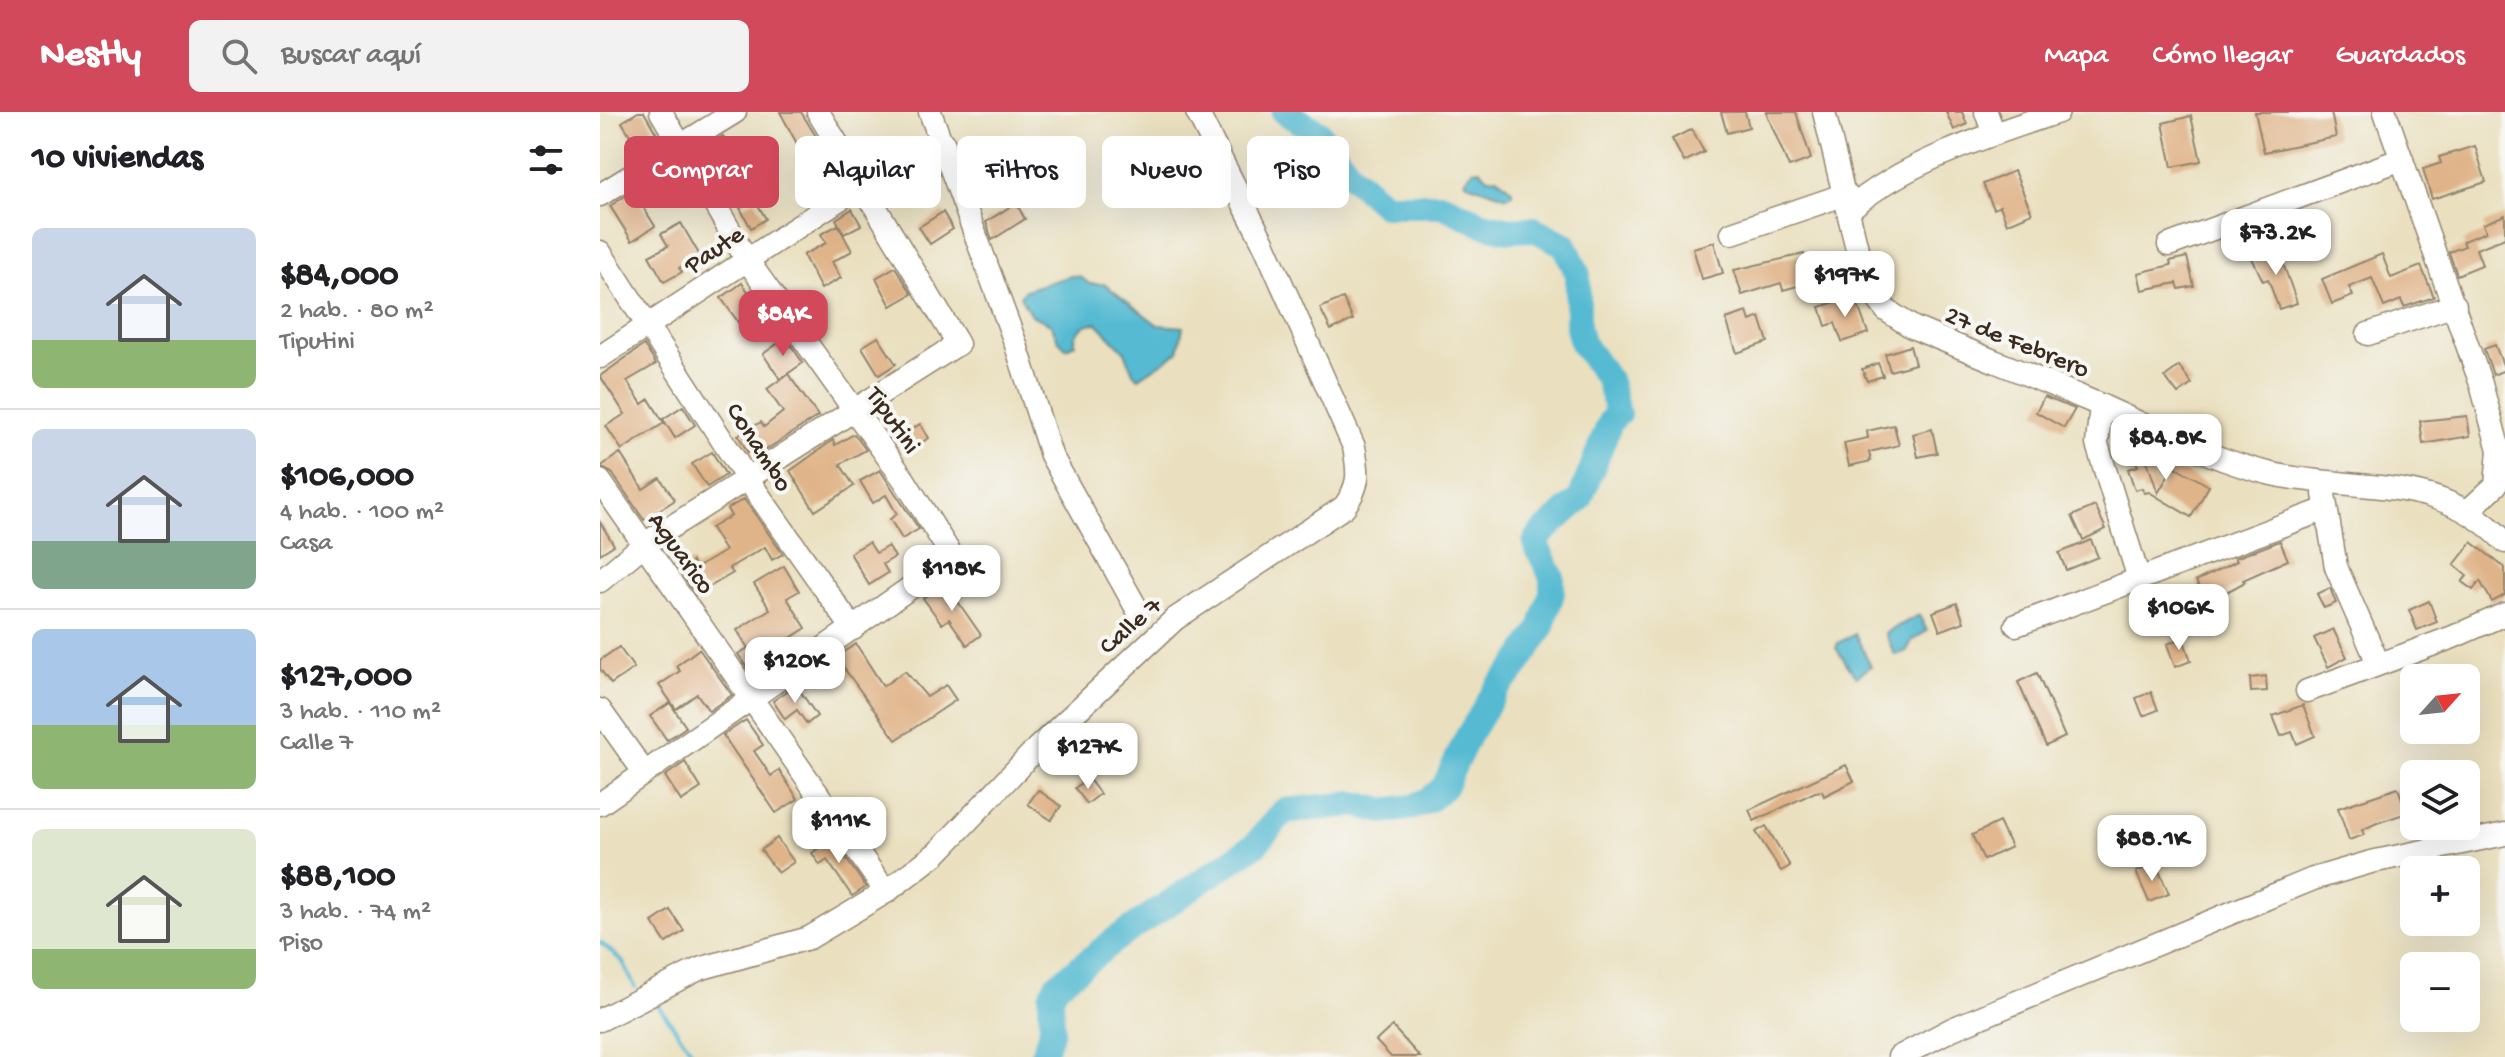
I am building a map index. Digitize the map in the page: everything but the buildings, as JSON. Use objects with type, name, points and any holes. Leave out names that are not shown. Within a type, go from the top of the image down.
[{"type":"street","name":"Tiputini","points":[[661,112],[677,136]]},
{"type":"street","points":[[695,136],[735,112]]},
{"type":"street","points":[[818,112],[832,136]]},
{"type":"street","points":[[930,112],[944,144],[1051,455],[1137,609]]},
{"type":"street","name":"Calle 7","points":[[600,1020],[699,969],[809,938],[886,892],[937,853],[1036,749],[1175,619],[1344,507],[1357,490],[1359,474],[1354,447],[1264,244],[1197,112]]},
{"type":"street","name":"27 de Febrero","points":[[1824,112],[1865,282],[1886,310],[1912,327],[2101,405],[2216,458],[2273,474],[2432,495],[2469,510],[2505,542]]},
{"type":"street","points":[[1986,112],[1994,134]]},
{"type":"street","points":[[1732,233],[1848,202],[1994,134],[2058,112]]},
{"type":"street","points":[[2385,112],[2455,305],[2499,450],[2501,491],[2469,510]]},
{"type":"street","points":[[2169,245],[2402,159]]},
{"type":"street","points":[[600,195],[624,180]]},
{"type":"street","name":"Tiputini","points":[[718,208],[747,260],[854,410],[953,558],[853,629]]},
{"type":"street","name":"Paute","points":[[600,357],[826,208]]},
{"type":"street","points":[[600,581],[643,545],[958,344],[875,208]]},
{"type":"street","name":"Conambo","points":[[600,252],[748,480],[853,629]]},
{"type":"street","points":[[2368,334],[2455,305]]},
{"type":"street","points":[[2101,405],[2097,444],[2139,579]]},
{"type":"street","name":"Aguarico","points":[[600,481],[752,695],[886,892]]},
{"type":"street","points":[[2322,481],[2336,567],[2378,663]]},
{"type":"street","points":[[2016,625],[2326,509]]},
{"type":"street","points":[[2307,691],[2453,637],[2505,614]]},
{"type":"street","points":[[600,804],[752,695],[853,629]]},
{"type":"street","points":[[600,710],[644,772]]},
{"type":"street","points":[[1899,1057],[1966,1022],[2313,879],[2371,862],[2505,834]]},
{"type":"water","points":[[1480,169],[1488,178],[1497,177],[1512,190],[1512,194],[1507,197],[1467,183],[1465,180],[1473,170]]},
{"type":"water","points":[[1070,276],[1080,277],[1090,284],[1104,284],[1158,325],[1183,327],[1178,352],[1139,378],[1133,373],[1125,352],[1097,323],[1081,329],[1076,335],[1075,344],[1066,348],[1058,340],[1051,324],[1031,315],[1020,296],[1025,290]]},
{"type":"water","points":[[1919,615],[1927,631],[1912,640],[1907,651],[1895,655],[1885,633]]},
{"type":"water","points":[[1855,634],[1871,666],[1856,677],[1836,648],[1838,643]]},
{"type":"waterway","points":[[1042,1057],[1052,1030],[1051,997],[1056,986],[1116,939],[1255,845],[1284,811],[1354,804],[1384,811],[1413,807],[1430,799],[1444,787],[1468,736],[1498,687],[1515,669],[1541,629],[1552,593],[1552,577],[1535,543],[1580,499],[1611,420],[1618,414],[1608,379],[1582,343],[1578,327],[1578,275],[1565,245],[1534,229],[1509,230],[1482,224],[1442,205],[1384,205],[1350,174],[1318,132],[1284,112]]},
{"type":"waterway","points":[[600,942],[623,962],[635,987]]},
{"type":"waterway","points":[[655,1001],[696,1057]]}]
